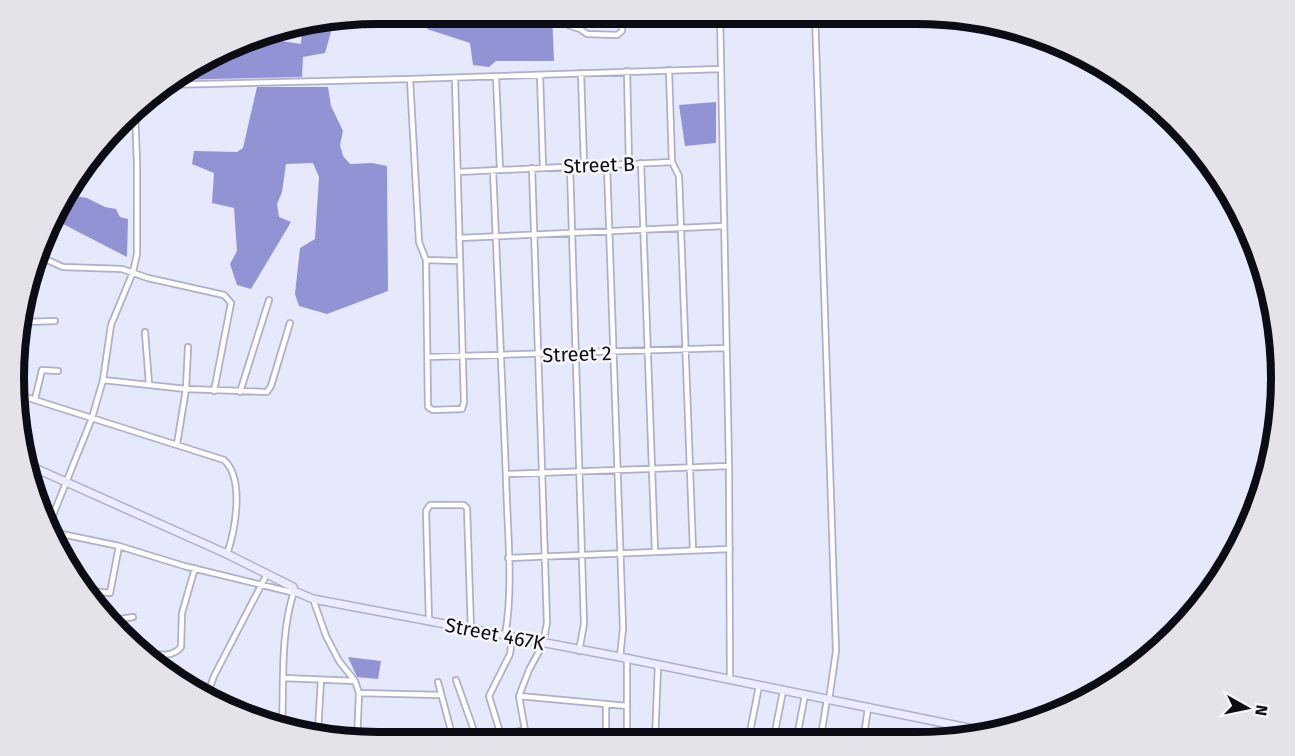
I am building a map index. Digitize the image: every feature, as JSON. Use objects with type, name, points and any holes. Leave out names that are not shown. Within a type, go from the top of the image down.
[{"type":"street","points":[[568,24],[584,33],[617,35],[622,31],[622,24]]},
{"type":"street","points":[[720,24],[729,466],[730,680]]},
{"type":"street","points":[[815,24],[836,651],[822,732]]},
{"type":"street","points":[[182,84],[455,79],[720,69]]},
{"type":"street","points":[[669,70],[672,162],[679,176],[693,550]]},
{"type":"street","points":[[627,71],[629,165]]},
{"type":"street","points":[[581,73],[584,165]]},
{"type":"street","points":[[540,75],[543,167]]},
{"type":"street","points":[[496,77],[500,170]]},
{"type":"street","points":[[410,79],[418,242],[426,260],[428,407],[433,410],[462,409],[464,402],[455,79]]},
{"type":"street","points":[[52,516],[92,418],[103,380],[111,326],[133,272],[137,254],[135,121]]},
{"type":"street","name":"Street B","points":[[458,172],[672,162]]},
{"type":"street","points":[[641,163],[655,552]]},
{"type":"street","points":[[607,165],[627,732]]},
{"type":"street","points":[[570,166],[584,624],[579,651]]},
{"type":"street","points":[[515,732],[525,730],[519,696],[529,670],[543,644],[547,623],[532,168]]},
{"type":"street","points":[[493,170],[502,356],[510,654],[489,696],[500,732]]},
{"type":"street","points":[[459,238],[724,226]]},
{"type":"street","points":[[45,259],[63,267],[107,267],[133,272],[148,278],[224,295],[228,298],[231,303],[214,391]]},
{"type":"street","points":[[426,260],[460,261]]},
{"type":"street","points":[[240,392],[269,300]]},
{"type":"street","points":[[29,322],[55,321]]},
{"type":"street","points":[[103,380],[186,389],[263,393],[268,390],[290,323]]},
{"type":"street","points":[[145,332],[149,384]]},
{"type":"street","points":[[177,444],[186,389],[188,347]]},
{"type":"street","name":"Street 2","points":[[428,357],[725,348]]},
{"type":"street","points":[[35,399],[42,370],[58,371]]},
{"type":"street","points":[[25,396],[224,460],[229,465],[237,503],[233,537],[226,554]]},
{"type":"street","points":[[506,474],[729,466]]},
{"type":"street","name":"Street 467K","points":[[36,468],[226,554],[313,599],[623,658],[968,728]]},
{"type":"street","points":[[429,621],[426,511],[430,505],[464,505],[467,508],[471,630]]},
{"type":"street","points":[[60,534],[119,546],[261,586],[294,591],[287,613],[285,631],[282,719]]},
{"type":"street","points":[[95,591],[110,593],[119,546]]},
{"type":"street","points":[[508,558],[730,549]]},
{"type":"street","points":[[157,654],[174,653],[181,647],[182,613],[195,568]]},
{"type":"street","points":[[209,689],[267,574]]},
{"type":"street","points":[[313,599],[326,636],[339,661],[355,681],[359,693],[357,731]]},
{"type":"street","points":[[120,619],[133,617]]},
{"type":"street","points":[[655,732],[658,665]]},
{"type":"street","points":[[284,678],[355,681]]},
{"type":"street","points":[[318,727],[321,680]]},
{"type":"street","points":[[456,680],[475,732]]},
{"type":"street","points":[[438,682],[451,732]]},
{"type":"street","points":[[750,732],[759,686]]},
{"type":"street","points":[[775,732],[783,691]]},
{"type":"street","points":[[359,693],[440,695]]},
{"type":"street","points":[[798,732],[805,695]]},
{"type":"street","points":[[519,696],[627,706]]},
{"type":"street","points":[[606,705],[606,732]]},
{"type":"street","points":[[864,732],[868,708]]},
{"type":"water","points":[[428,24],[552,24],[554,61],[496,61],[489,67],[473,65],[470,43],[427,29]]},
{"type":"water","points":[[332,27],[325,53],[303,57],[302,77],[188,80],[221,61],[274,40],[301,44],[302,33]]},
{"type":"water","points":[[257,87],[328,87],[331,106],[343,131],[340,145],[343,156],[350,164],[372,163],[387,166],[388,291],[327,314],[299,306],[295,294],[300,248],[315,239],[319,177],[313,163],[286,164],[282,192],[277,204],[279,217],[291,222],[251,289],[237,285],[230,264],[237,251],[234,208],[212,203],[214,173],[192,164],[194,151],[237,152],[243,148]]},
{"type":"water","points":[[716,102],[716,143],[685,146],[679,105]]},
{"type":"water","points":[[74,196],[87,198],[105,207],[116,209],[120,217],[128,219],[127,257],[63,224],[63,216]]},
{"type":"water","points":[[348,657],[381,661],[378,679],[357,677]]}]
